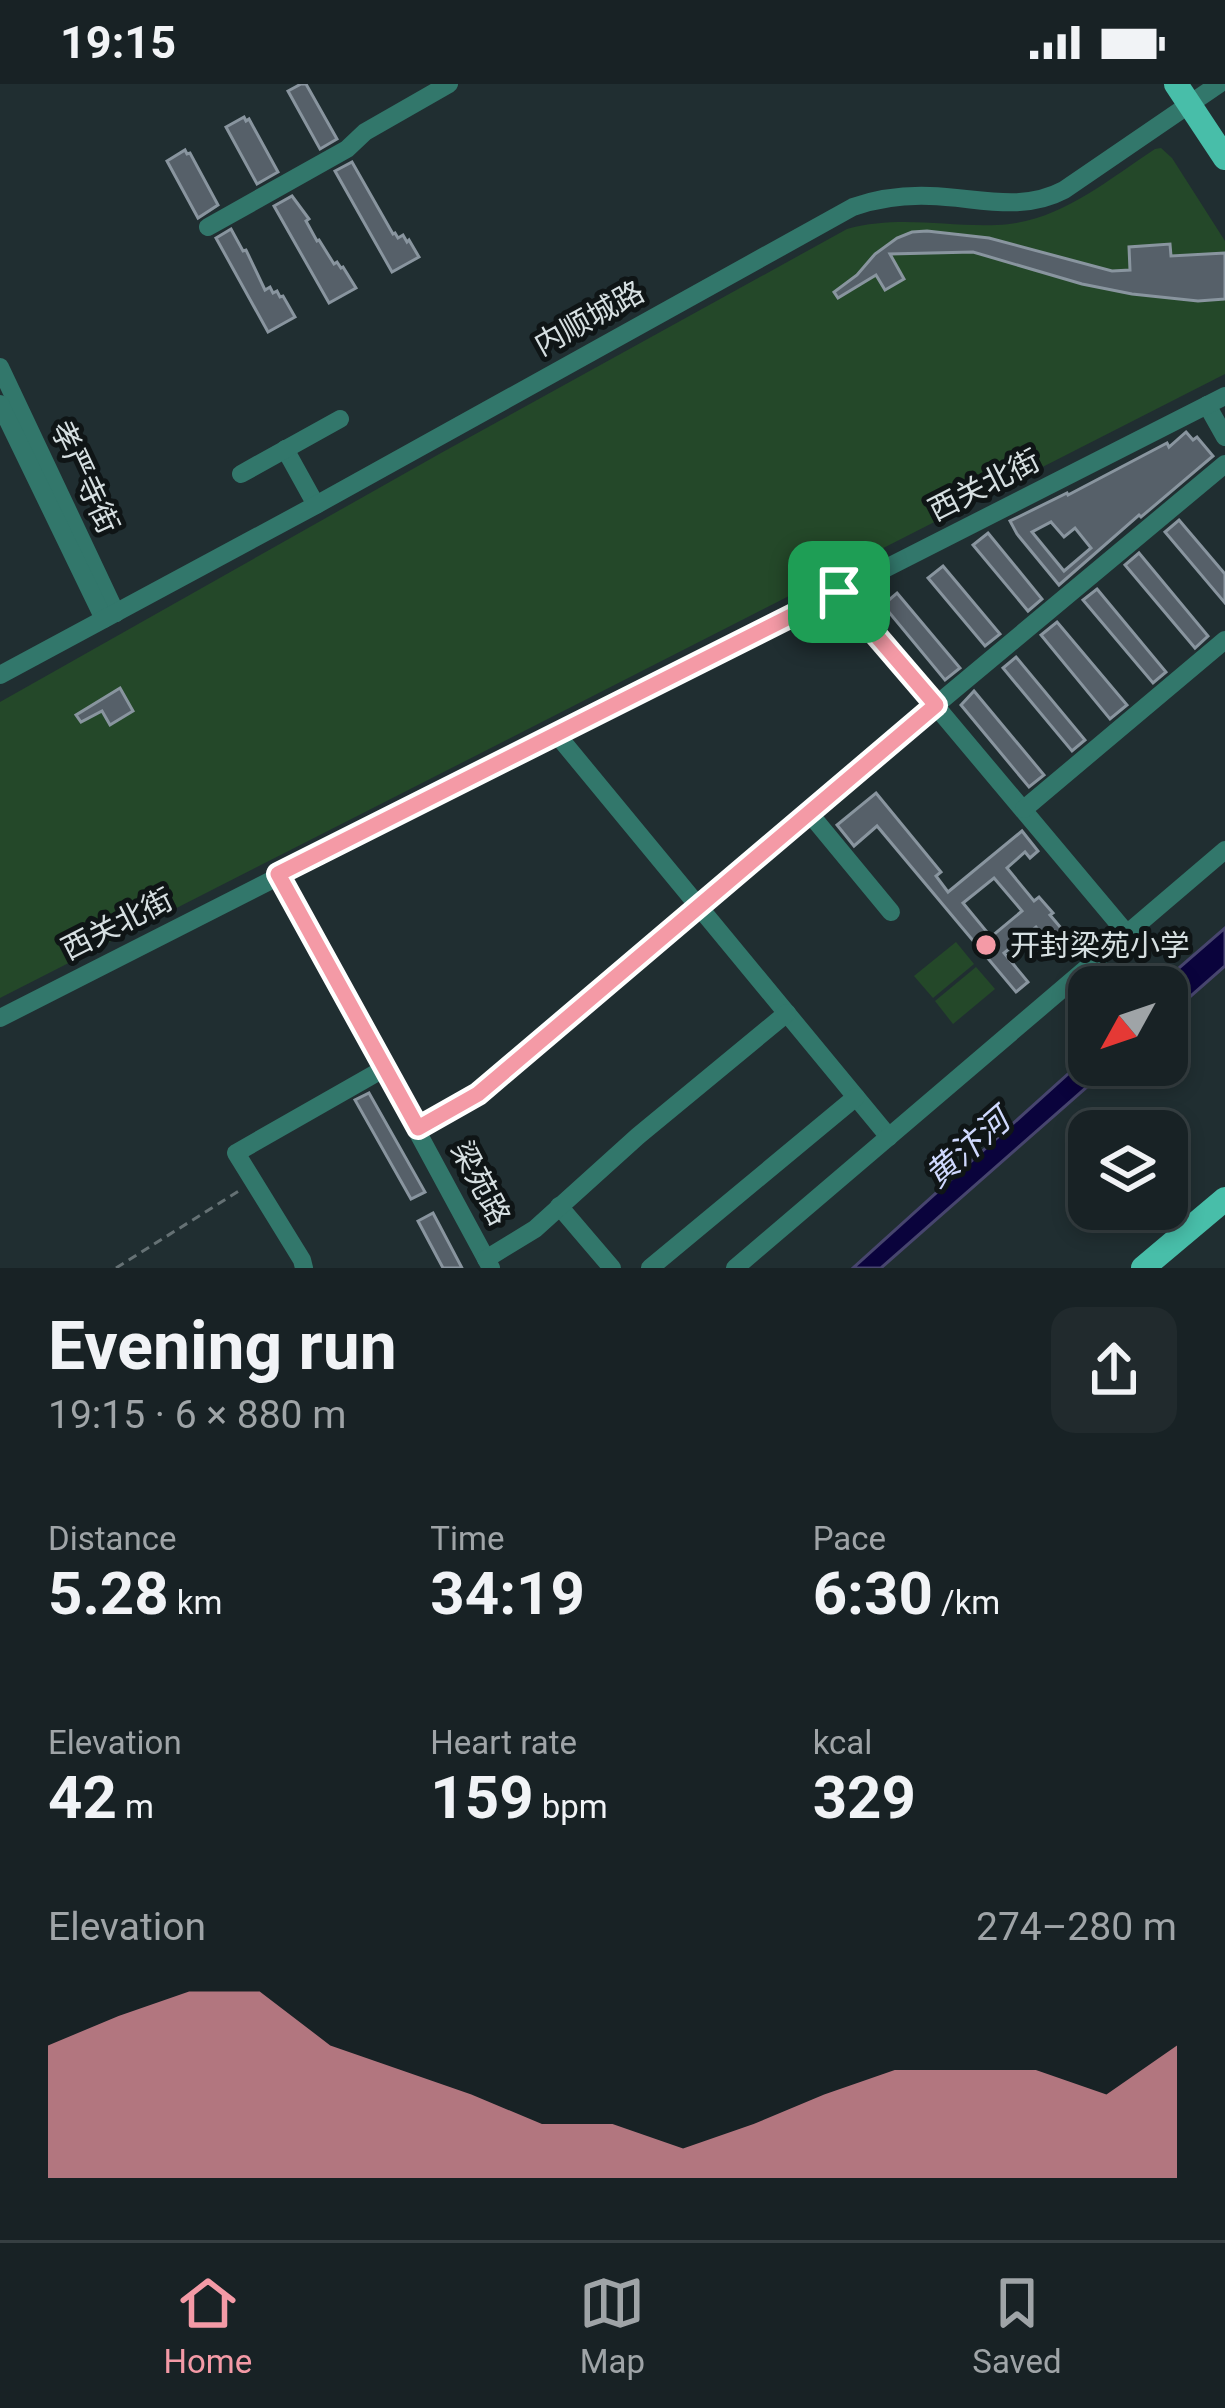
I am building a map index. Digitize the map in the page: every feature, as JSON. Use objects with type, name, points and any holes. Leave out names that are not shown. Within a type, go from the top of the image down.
[{"type":"main road","points":[[1196,91],[1225,131]]},
{"type":"main road","points":[[1196,91],[1225,158]]},
{"type":"main road","points":[[1142,1268],[1225,1198]]},
{"type":"main road","points":[[1165,1268],[1225,1217]]},
{"type":"street","points":[[208,227],[347,149],[365,132],[448,84]]},
{"type":"street","name":"内顺城路","points":[[0,675],[853,207],[889,197],[1040,201],[1064,190],[1196,91]]},
{"type":"street","name":"孝严寺街","points":[[0,367],[110,616]]},
{"type":"street","points":[[1216,400],[1225,437]]},
{"type":"street","name":"西关北街","points":[[0,1018],[1216,400]]},
{"type":"street","name":"孝严寺街","points":[[0,404],[110,616]]},
{"type":"street","points":[[241,474],[340,419]]},
{"type":"street","points":[[286,449],[316,505]]},
{"type":"street","points":[[418,1128],[478,1094],[1225,464]]},
{"type":"street","points":[[839,592],[1128,934]]},
{"type":"street","points":[[1024,808],[1225,640]]},
{"type":"street","points":[[558,736],[889,1137]]},
{"type":"street","points":[[811,814],[891,912]]},
{"type":"street","points":[[735,1268],[1225,850]]},
{"type":"street","name":"梁苑路","points":[[278,874],[489,1263]]},
{"type":"street","points":[[489,1263],[787,1013]]},
{"type":"street","points":[[304,1268],[236,1153],[386,1068]]},
{"type":"street","points":[[650,1268],[856,1096]]},
{"type":"street","points":[[560,1206],[612,1268]]},
{"type":"path","points":[[116,1268],[254,1182]]},
{"type":"green space","points":[[1161,148],[1225,241],[1225,374],[0,998],[0,702],[847,229],[922,222],[997,225],[1041,217]]},
{"type":"green space","points":[[956,942],[974,964],[933,998],[914,976]]},
{"type":"green space","points":[[976,967],[995,989],[953,1024],[935,1001]]},
{"type":"shaded area","points":[[1225,928],[1225,966],[1188,999],[1188,966],[1181,966]]},
{"type":"shaded area","points":[[1068,1074],[1068,1086],[1088,1086],[881,1268],[853,1268]]},
{"type":"building","points":[[306,84],[337,139],[320,149],[288,91]]},
{"type":"building","points":[[244,117],[278,172],[257,184],[226,127]]},
{"type":"building","points":[[185,150],[218,205],[198,218],[167,161]]},
{"type":"building","points":[[352,162],[393,234],[409,240],[419,257],[392,272],[335,171]]},
{"type":"building","points":[[292,196],[309,219],[317,241],[356,288],[329,303],[274,206]]},
{"type":"building","points":[[231,229],[265,290],[270,287],[283,296],[295,317],[268,332],[216,238]]},
{"type":"building","points":[[927,231],[989,238],[1112,271],[1130,270],[1129,247],[1170,244],[1171,256],[1225,253],[1225,299],[1132,294],[973,252],[890,254],[904,279],[885,290],[876,275],[838,298],[834,292],[875,254],[897,238]]},
{"type":"building","points":[[1186,432],[1213,456],[1059,585],[1010,521],[1167,443],[1169,447]],"holes":[[[1051,522],[1064,537],[1075,528],[1091,548],[1064,571],[1032,532]]]},
{"type":"building","points":[[1179,520],[1225,574],[1225,603],[1165,532]]},
{"type":"building","points":[[988,533],[1042,599],[1028,611],[973,545]]},
{"type":"building","points":[[1139,553],[1208,636],[1195,648],[1125,565]]},
{"type":"building","points":[[943,566],[1000,634],[985,646],[928,578]]},
{"type":"building","points":[[1097,589],[1166,672],[1153,683],[1083,600]]},
{"type":"building","points":[[897,593],[960,668],[945,680],[883,605]]},
{"type":"building","points":[[1057,622],[1127,705],[1110,719],[1041,635]]},
{"type":"building","points":[[1016,657],[1085,740],[1072,751],[1003,668]]},
{"type":"building","points":[[120,688],[133,711],[110,725],[102,711],[81,722],[76,715]]},
{"type":"building","points":[[974,691],[1044,775],[1029,787],[961,705]]},
{"type":"building","points":[[876,793],[941,872],[936,876],[948,892],[1022,831],[1038,851],[1030,858],[1025,852],[1007,868],[1034,901],[1039,897],[1072,941],[1058,953],[1036,927],[1004,953],[1028,982],[1016,992],[877,826],[854,846],[837,825]],"holes":[[[994,878],[1022,911],[991,937],[963,903]]]},
{"type":"building","points":[[369,1093],[425,1192],[411,1199],[355,1100]]},
{"type":"building","points":[[433,1213],[462,1268],[443,1268],[418,1221]]},
{"type":"place","name":"开封梁苑小学","points":[[986,945]]},
{"type":"route","points":[[839,592],[936,705],[478,1094],[418,1128],[278,874],[839,592]]},
{"type":"water label","name":"黄汴河","points":[[967,1148]]}]
